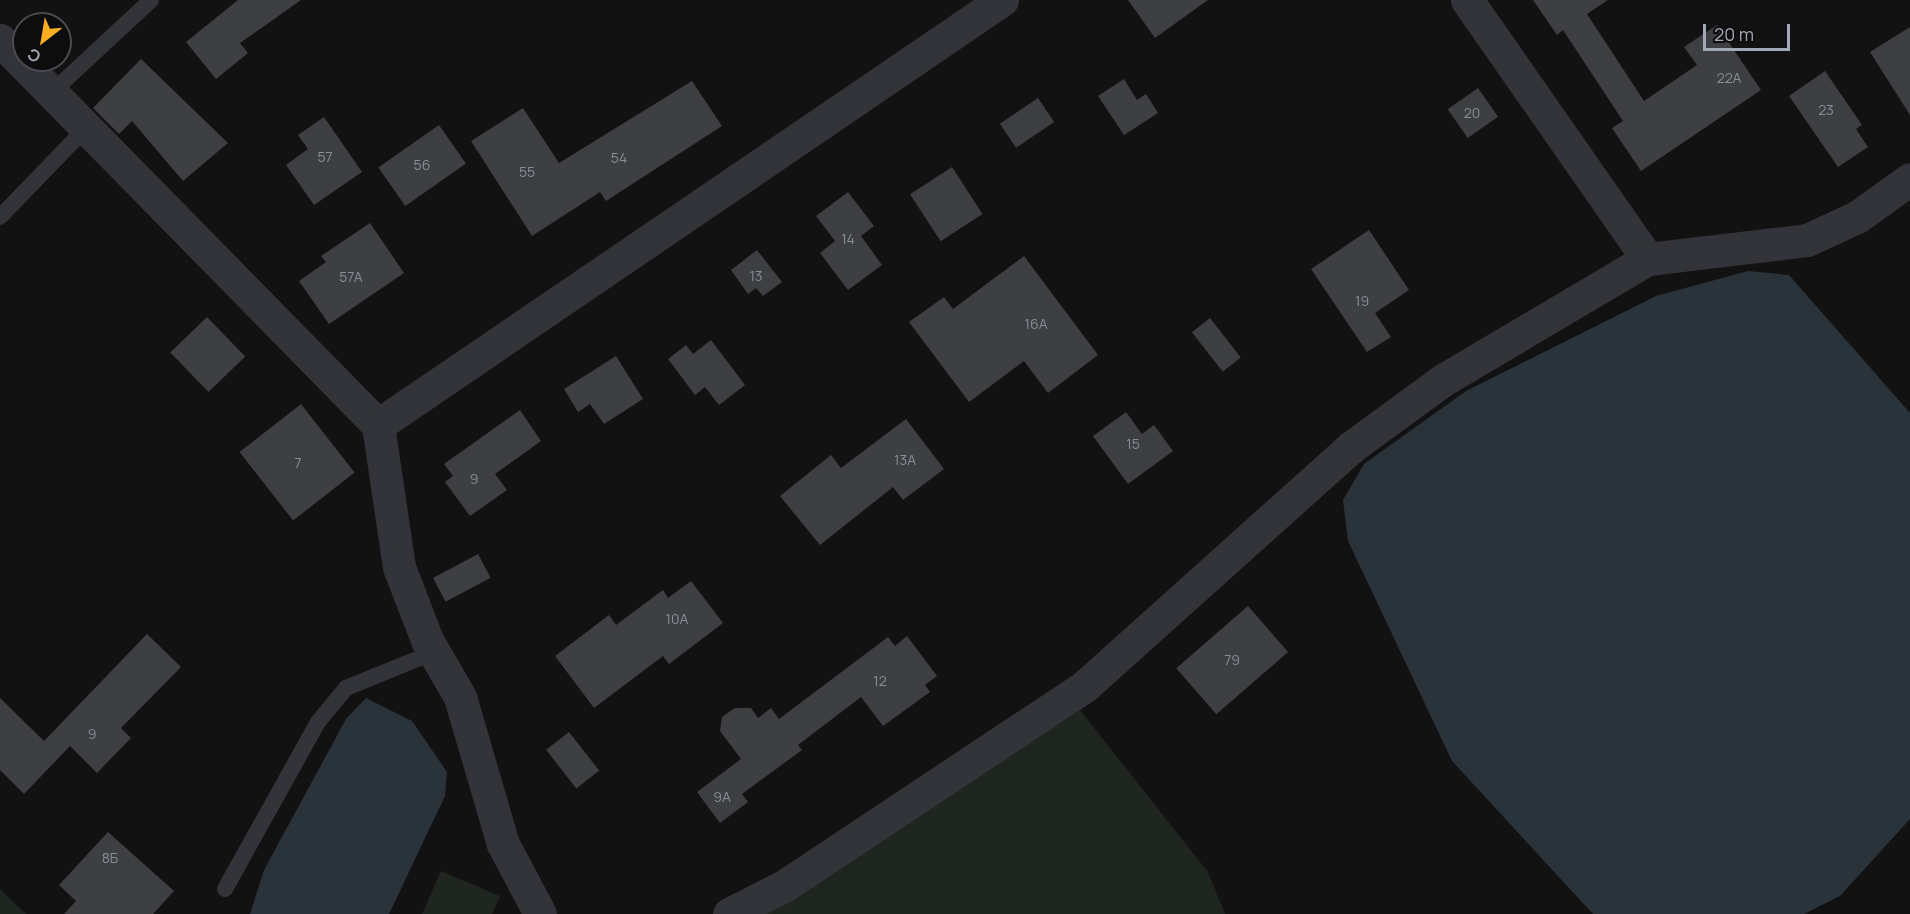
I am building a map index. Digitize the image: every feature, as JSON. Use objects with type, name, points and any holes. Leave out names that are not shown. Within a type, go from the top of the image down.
[{"type":"street","points":[[378,425],[1002,0]]},
{"type":"street","points":[[1467,0],[1648,259]]},
{"type":"street","points":[[0,40],[84,130],[378,425],[399,567],[434,652],[460,697],[503,844],[540,914]]},
{"type":"street","points":[[729,914],[784,886],[1086,685],[1350,448],[1443,380],[1648,259],[1807,240],[1857,217],[1910,179]]},
{"type":"lane","points":[[50,94],[151,0]]},
{"type":"lane","points":[[0,217],[84,130]]},
{"type":"lane","points":[[225,889],[318,722],[346,688],[434,652]]},
{"type":"shaded area","points":[[1748,271],[1789,275],[1910,413],[1910,819],[1840,896],[1804,914],[1593,914],[1452,761],[1348,541],[1343,500],[1364,464],[1466,391],[1656,296]]},
{"type":"shaded area","points":[[366,698],[412,721],[447,772],[445,796],[389,914],[250,914],[264,870],[346,719]]},
{"type":"shaded area","points":[[1080,710],[1208,872],[1225,914],[763,914]]},
{"type":"shaded area","points":[[441,871],[500,896],[492,914],[422,914]]},
{"type":"shaded area","points":[[0,889],[26,914],[0,914]]},
{"type":"building","points":[[238,0],[301,0],[240,43],[248,53],[216,79],[186,42]]},
{"type":"building","points":[[1128,0],[1208,0],[1155,38]]},
{"type":"building","points":[[1533,0],[1608,0],[1587,14],[1644,101],[1697,65],[1684,47],[1717,25],[1761,90],[1641,171],[1612,128],[1623,121],[1563,30],[1557,35]]},
{"type":"building","points":[[1910,27],[1910,115],[1870,52]]},
{"type":"building","points":[[141,59],[228,143],[183,181],[132,121],[119,134],[93,108]]},
{"type":"building","points":[[1825,71],[1862,125],[1856,129],[1868,147],[1838,167],[1789,96]]},
{"type":"building","points":[[1124,79],[1137,100],[1146,94],[1158,113],[1124,135],[1098,96]]},
{"type":"building","points":[[692,81],[722,126],[606,201],[600,192],[532,236],[471,141],[523,108],[559,163]]},
{"type":"building","points":[[1478,88],[1498,117],[1468,138],[1448,109]]},
{"type":"building","points":[[1038,98],[1054,122],[1016,148],[1000,124]]},
{"type":"building","points":[[324,117],[362,172],[314,205],[286,165],[308,149],[298,135]]},
{"type":"building","points":[[439,125],[466,164],[405,206],[378,167]]},
{"type":"building","points":[[952,167],[982,214],[941,241],[910,194]]},
{"type":"building","points":[[848,192],[874,226],[861,236],[882,265],[848,290],[820,253],[835,241],[816,216]]},
{"type":"building","points":[[370,223],[404,273],[329,324],[299,281],[326,262],[321,256]]},
{"type":"building","points":[[1369,230],[1409,290],[1375,313],[1391,337],[1367,352],[1311,269]]},
{"type":"building","points":[[757,250],[782,282],[763,296],[756,288],[748,294],[731,270]]},
{"type":"building","points":[[1024,256],[1098,355],[1048,393],[1024,361],[969,402],[909,322],[944,297],[953,309]]},
{"type":"building","points":[[207,317],[245,357],[209,392],[170,352]]},
{"type":"building","points":[[1210,318],[1241,357],[1223,372],[1192,332]]},
{"type":"building","points":[[711,340],[745,385],[719,405],[705,387],[695,395],[668,359],[686,345],[693,354]]},
{"type":"building","points":[[616,356],[643,399],[604,424],[590,404],[578,412],[564,389]]},
{"type":"building","points":[[301,404],[355,473],[293,521],[240,452]]},
{"type":"building","points":[[520,410],[541,441],[495,474],[507,490],[470,516],[445,482],[453,476],[444,464]]},
{"type":"building","points":[[1126,412],[1142,434],[1154,425],[1173,451],[1128,484],[1093,436]]},
{"type":"building","points":[[906,419],[944,469],[903,500],[893,487],[820,545],[780,496],[831,455],[841,468]]},
{"type":"building","points":[[478,554],[491,578],[446,602],[433,578]]},
{"type":"building","points":[[691,581],[723,623],[669,664],[663,656],[594,708],[555,656],[609,615],[616,625],[663,590],[668,598]]},
{"type":"building","points":[[1248,606],[1288,652],[1216,714],[1176,668]]},
{"type":"building","points":[[147,634],[181,667],[121,728],[131,738],[97,773],[70,746],[24,794],[0,770],[0,698],[44,741]]},
{"type":"building","points":[[907,636],[937,676],[925,685],[930,692],[883,726],[861,697],[798,745],[802,750],[742,794],[748,802],[720,823],[697,792],[741,759],[720,731],[722,717],[735,708],[751,708],[758,718],[771,708],[779,719],[888,637],[895,646]]},
{"type":"building","points":[[569,732],[599,771],[576,788],[546,750]]},
{"type":"building","points":[[108,832],[174,891],[153,914],[64,914],[76,901],[59,885]]}]
